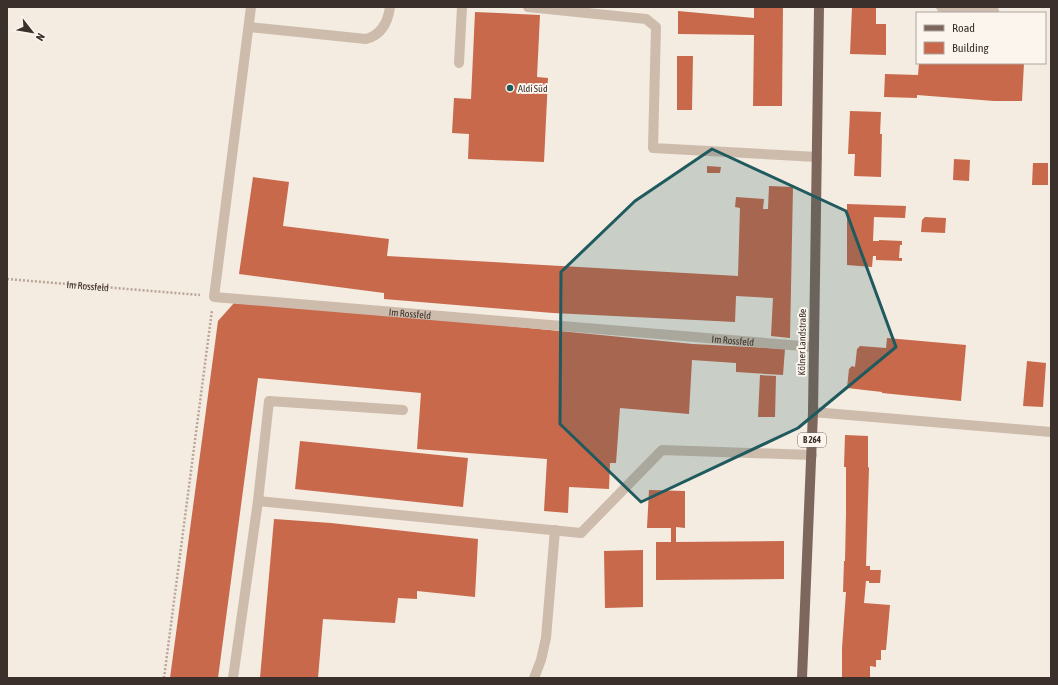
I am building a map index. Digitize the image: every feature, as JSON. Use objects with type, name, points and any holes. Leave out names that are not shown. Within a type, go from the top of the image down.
[{"type":"main road","name":"Kölner Landstraße","points":[[802,678],[812,455],[819,7]]},
{"type":"street","points":[[214,297],[251,7]]},
{"type":"street","points":[[249,27],[366,39],[374,37],[380,32],[389,15],[390,7]]},
{"type":"street","points":[[459,63],[462,7]]},
{"type":"street","points":[[528,7],[646,19],[656,27],[653,148],[816,156]]},
{"type":"street","points":[[941,7],[994,11]]},
{"type":"street","name":"Im Rossfeld","points":[[214,297],[814,347]]},
{"type":"street","points":[[233,678],[258,501],[269,401],[403,410]]},
{"type":"street","points":[[813,412],[1051,432]]},
{"type":"street","points":[[258,501],[581,533],[662,450],[812,455]]},
{"type":"street","points":[[534,678],[542,660],[546,638],[555,530]]},
{"type":"path","name":"Im Rossfeld","points":[[7,279],[214,297]]},
{"type":"path","points":[[164,678],[214,297]]},
{"type":"highlighted area","points":[[712,149],[846,211],[896,347],[798,428],[641,502],[560,424],[561,272],[635,201]]},
{"type":"building","points":[[754,7],[783,7],[782,106],[753,106],[754,35],[678,34],[678,11],[754,18]]},
{"type":"building","points":[[852,7],[876,7],[876,24],[886,24],[886,55],[850,54]]},
{"type":"building","name":"Aldi Süd","points":[[475,12],[540,15],[537,77],[548,78],[544,162],[468,159],[469,134],[452,133],[454,98],[471,99]]},
{"type":"building","points":[[677,56],[693,56],[692,110],[677,110]]},
{"type":"building","points":[[919,64],[1024,64],[1022,101],[994,101],[917,95],[917,98],[884,97],[885,74],[918,75]]},
{"type":"building","points":[[850,111],[881,112],[881,177],[854,176],[855,154],[848,154]]},
{"type":"building","points":[[954,159],[970,160],[969,181],[953,180]]},
{"type":"building","points":[[1033,163],[1048,163],[1048,185],[1032,185]]},
{"type":"building","points":[[707,166],[721,167],[720,173],[707,173]]},
{"type":"building","points":[[253,177],[289,182],[283,226],[389,239],[387,256],[738,276],[740,208],[735,207],[736,197],[764,199],[763,209],[768,209],[769,186],[793,187],[790,338],[771,336],[773,298],[736,296],[735,322],[553,313],[384,299],[384,293],[239,274]]},
{"type":"building","points":[[847,204],[906,206],[905,218],[874,217],[873,241],[902,241],[902,245],[900,245],[899,258],[902,258],[902,261],[876,260],[876,256],[873,256],[872,267],[847,265]]},
{"type":"building","points":[[925,217],[946,218],[945,233],[921,232],[922,220]]},
{"type":"building","points":[[234,303],[425,318],[693,344],[785,349],[783,375],[736,372],[736,363],[692,360],[689,414],[620,408],[616,463],[610,463],[609,489],[569,487],[568,513],[544,511],[547,459],[417,449],[421,393],[258,378],[218,678],[170,678],[218,321]]},
{"type":"building","points":[[887,338],[966,345],[961,401],[847,388],[849,369],[852,366],[855,367],[857,349],[860,346],[886,348]]},
{"type":"building","points":[[1027,361],[1046,363],[1043,407],[1023,406]]},
{"type":"building","points":[[760,375],[776,376],[775,417],[758,417]]},
{"type":"building","points":[[845,435],[868,436],[869,468],[866,566],[870,566],[870,570],[881,570],[880,583],[869,583],[869,581],[866,581],[864,603],[890,605],[886,650],[881,650],[881,660],[876,660],[876,667],[870,666],[870,678],[842,678],[842,648],[846,592],[843,592],[846,514],[846,467],[844,467]]},
{"type":"building","points":[[300,441],[468,458],[463,507],[295,489]]},
{"type":"building","points":[[649,490],[685,491],[685,528],[676,527],[676,542],[784,541],[784,579],[656,580],[656,542],[671,542],[671,528],[647,528]]},
{"type":"building","points":[[274,519],[331,523],[478,539],[475,597],[417,591],[417,599],[398,598],[395,623],[323,619],[318,678],[260,678]]},
{"type":"building","points":[[643,550],[643,607],[605,608],[604,551]]},
{"type":"place","name":"Aldi Süd","points":[[510,88]]}]
